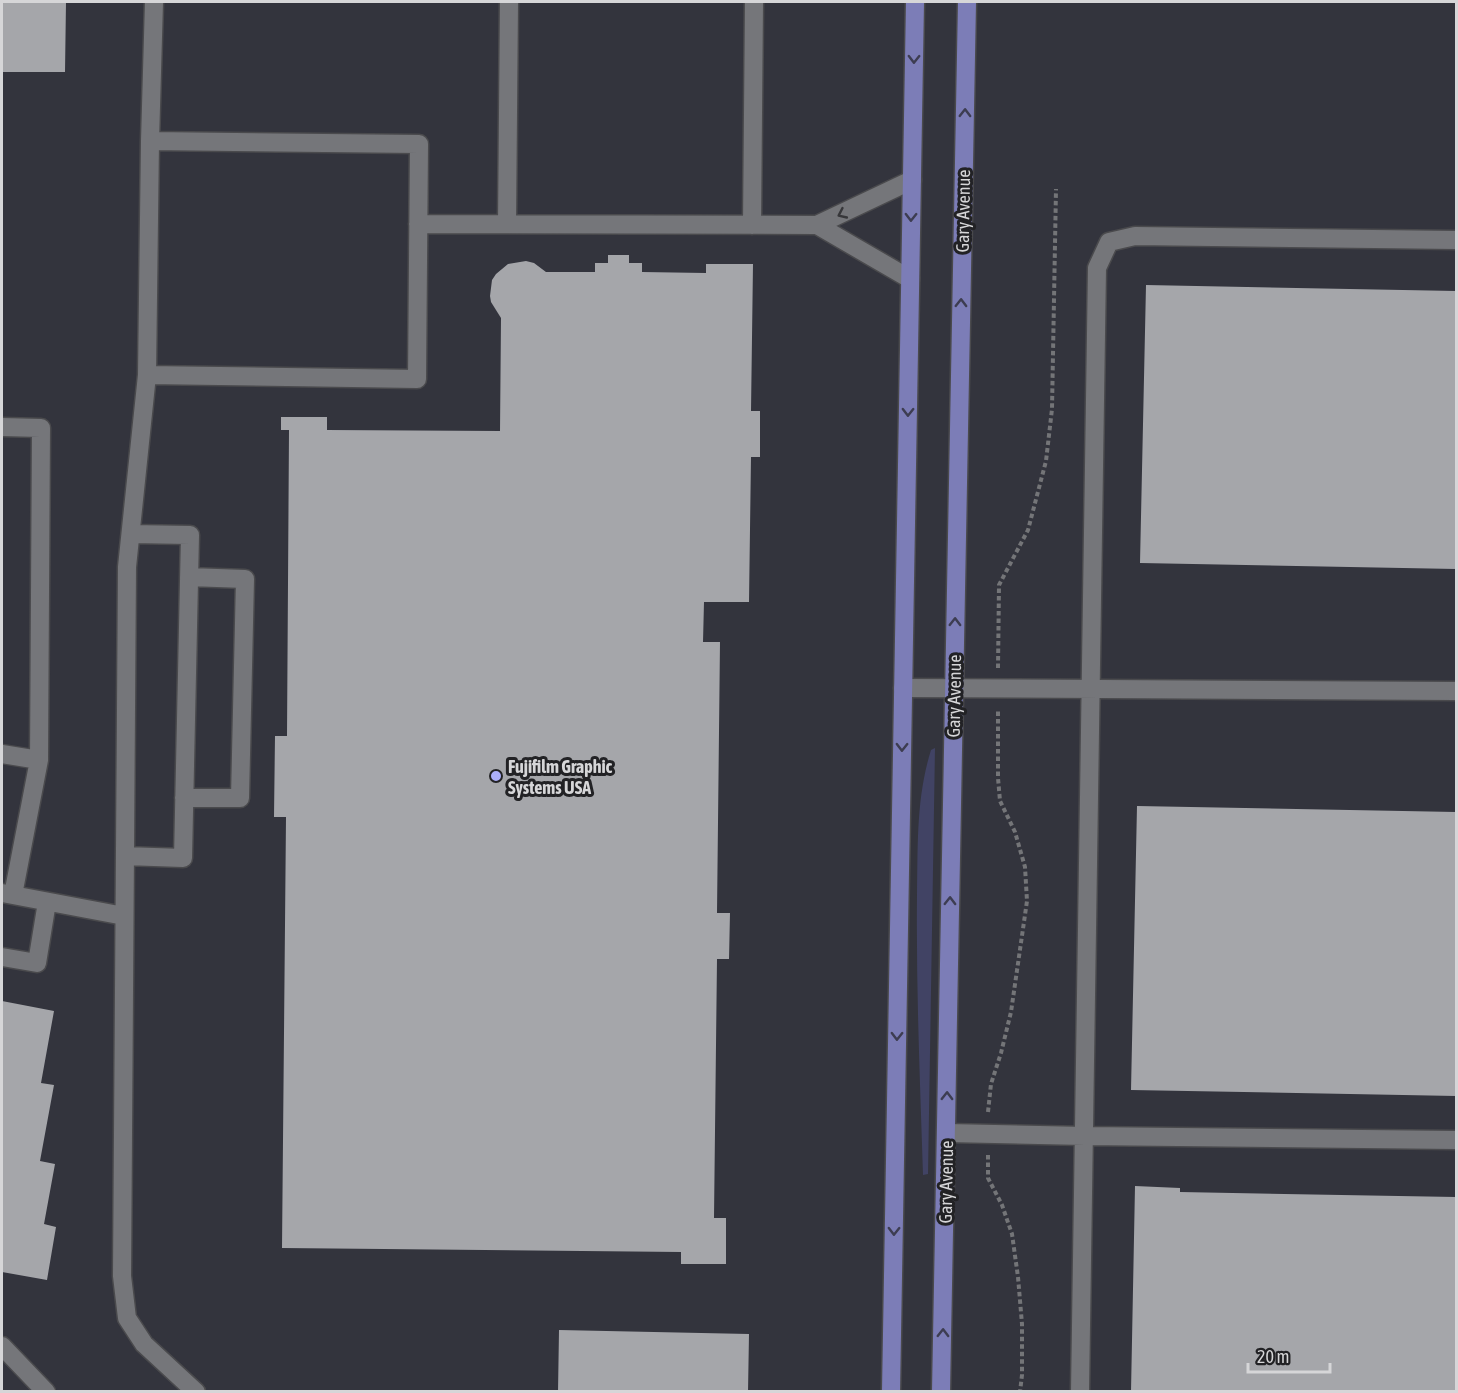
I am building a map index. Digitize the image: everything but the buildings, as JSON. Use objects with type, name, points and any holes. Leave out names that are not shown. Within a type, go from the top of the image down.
[{"type":"main road","points":[[891,1392],[915,2]]},
{"type":"main road","name":"Gary Avenue","points":[[942,1392],[967,2]]},
{"type":"street","points":[[154,2],[147,375],[127,567],[122,1276],[127,1318],[144,1344],[196,1392]]},
{"type":"street","points":[[507,223],[509,2]]},
{"type":"street","points":[[752,225],[754,2]]},
{"type":"street","points":[[147,375],[417,379],[419,144],[150,141]]},
{"type":"street","points":[[418,224],[817,225],[912,180]]},
{"type":"street","points":[[817,225],[910,279]]},
{"type":"street","points":[[1080,1392],[1097,268],[1109,242],[1134,236],[1456,240]]},
{"type":"street","points":[[2,427],[41,428],[39,760],[7,894],[124,916]]},
{"type":"street","points":[[125,856],[183,858],[190,535],[131,534]]},
{"type":"street","points":[[184,798],[240,798],[245,579],[189,577]]},
{"type":"street","points":[[903,688],[1456,691]]},
{"type":"street","points":[[2,754],[39,760]]},
{"type":"street","points":[[2,957],[37,963],[46,902]]},
{"type":"street","points":[[947,1132],[1085,1136],[1456,1140]]},
{"type":"street","points":[[2,1346],[46,1392]]},
{"type":"path","points":[[998,635],[999,585],[1028,530],[1046,461],[1052,408],[1056,189]]},
{"type":"path","points":[[988,1105],[991,1084],[1011,1012],[1027,901],[1025,867],[1015,832],[1000,801],[998,743]]},
{"type":"path","points":[[987,1169],[987,1178],[1002,1205],[1012,1234],[1022,1324],[1020,1392]]},
{"type":"shaded area","points":[[2,2],[1456,2],[1456,1391],[2,1391]]},
{"type":"shaded area","points":[[935,748],[928,1174],[923,1175],[918,1035],[918,840],[920,804],[926,768],[931,750]]},
{"type":"place","name":"Fujifilm Graphic Systems USA","points":[[496,776]]}]
